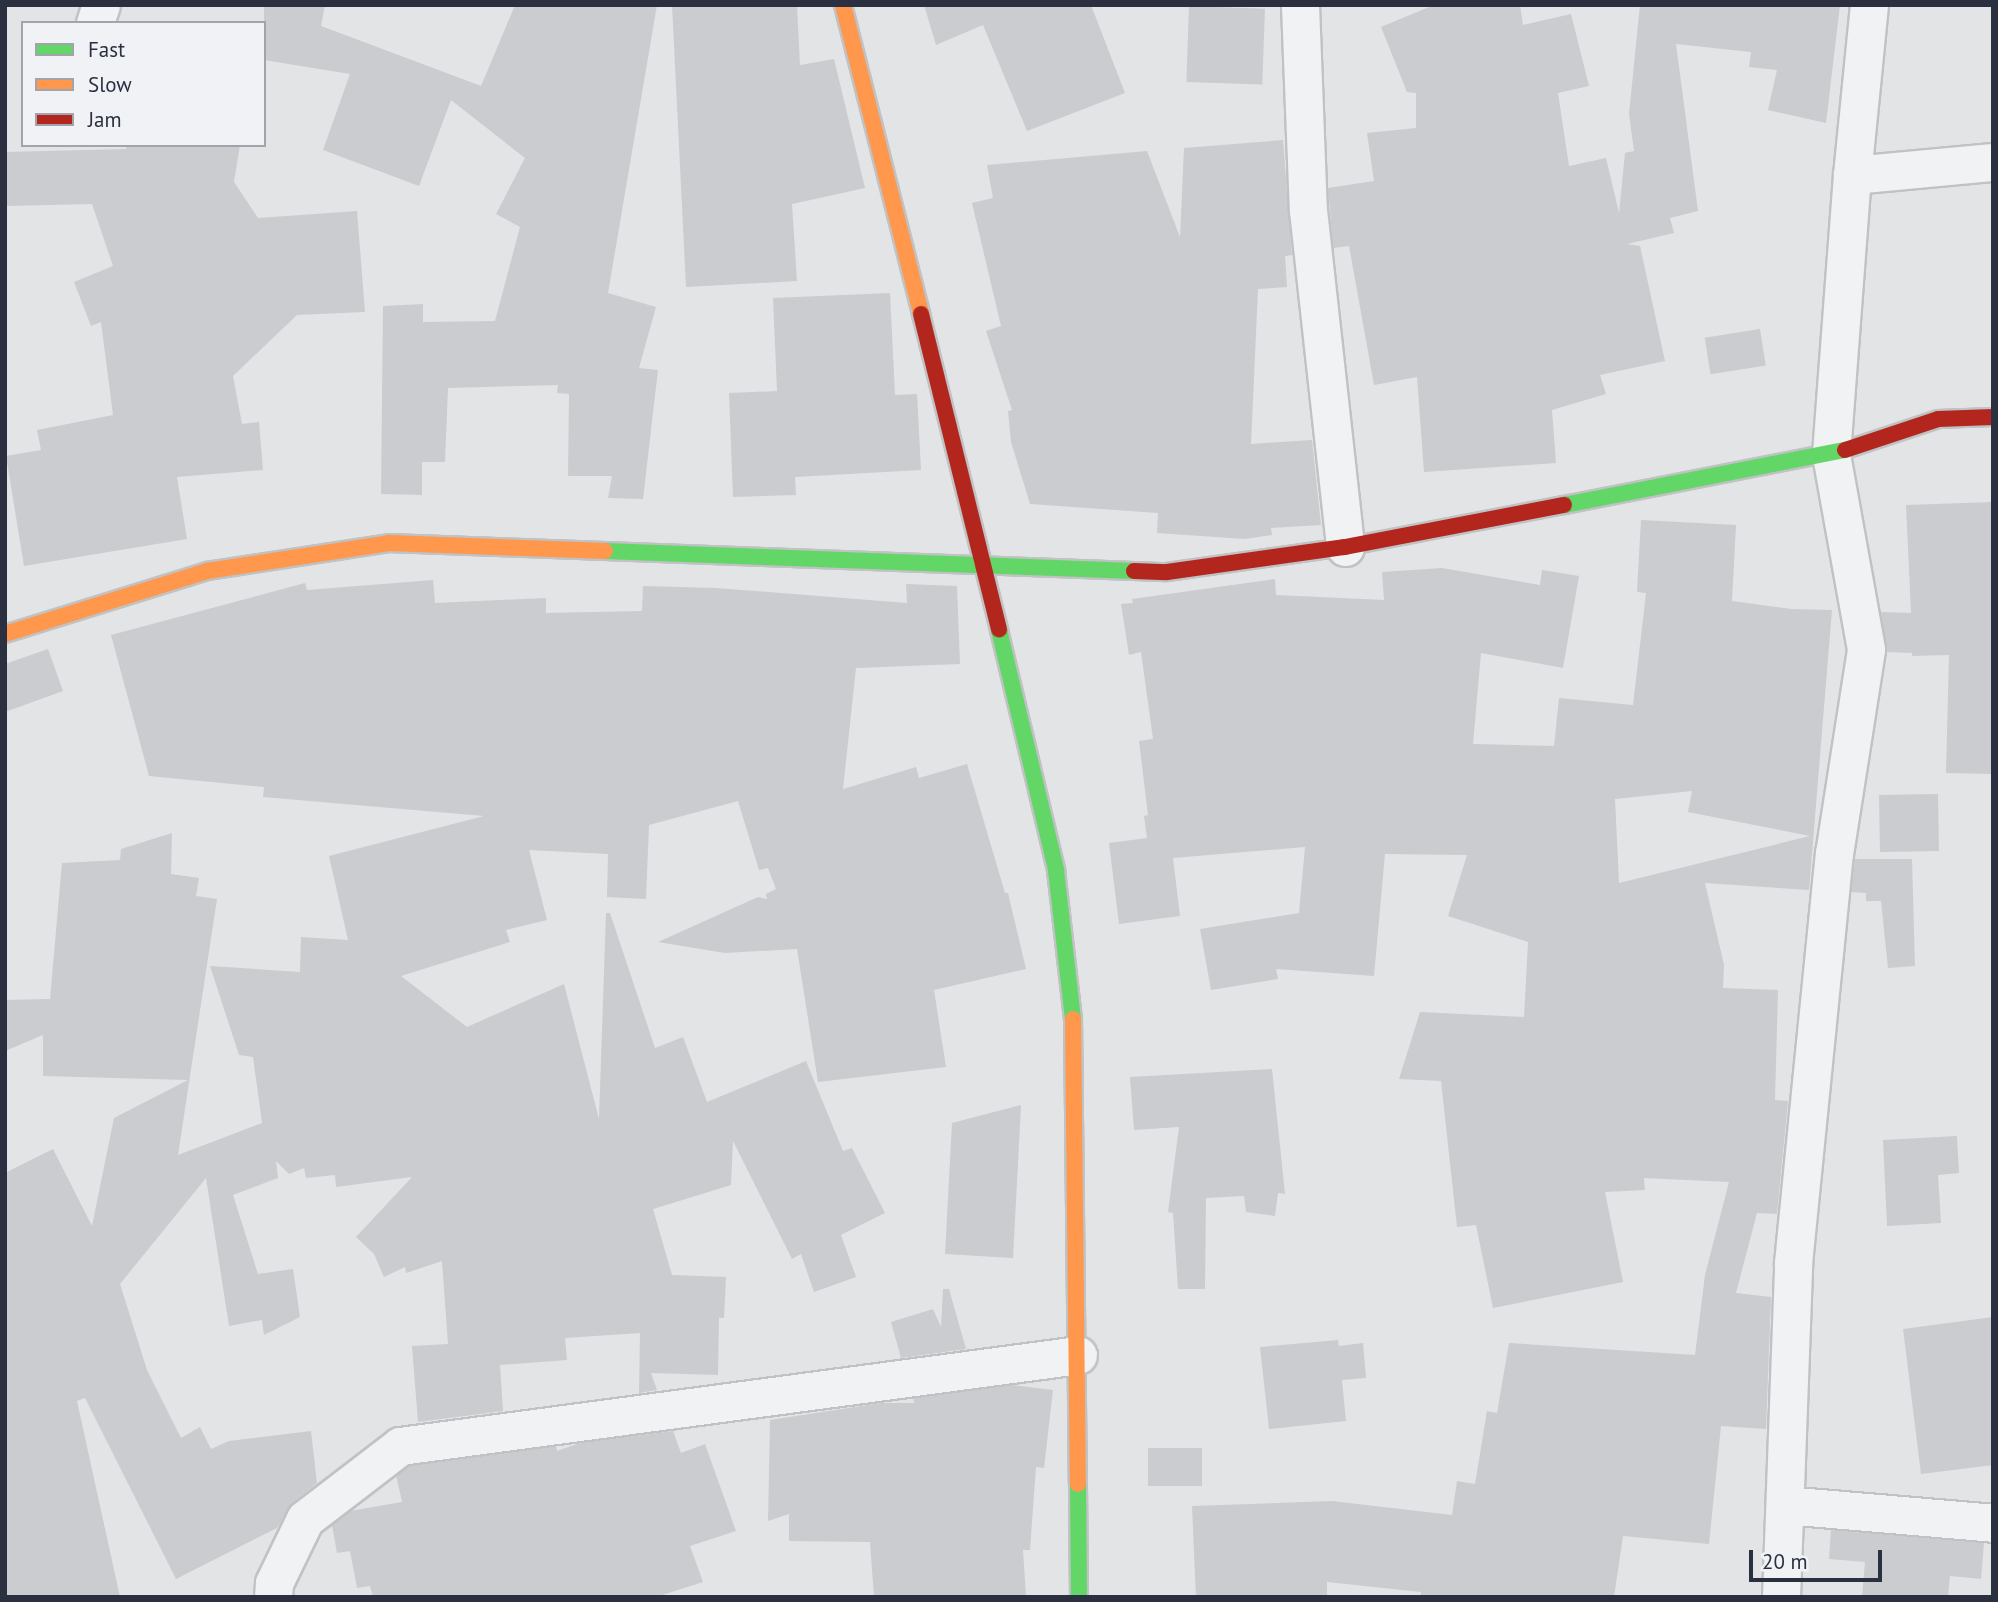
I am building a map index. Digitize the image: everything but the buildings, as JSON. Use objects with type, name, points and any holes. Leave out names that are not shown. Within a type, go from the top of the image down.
[{"type":"street","points":[[843,5],[984,564],[1056,870],[1073,997],[1079,1597]]},
{"type":"street","points":[[1300,5],[1308,210],[1345,547]]},
{"type":"street","points":[[1781,1597],[1793,1264],[1834,854],[1866,649],[1831,454],[1852,175],[1869,5]]},
{"type":"street","points":[[1852,175],[1993,162]]},
{"type":"street","points":[[5,635],[207,571],[389,543],[1167,572],[1345,547],[1831,454],[1938,419],[1993,417]]},
{"type":"street","points":[[273,1597],[274,1583],[305,1519],[400,1446],[1078,1355]]},
{"type":"street","points":[[1785,1505],[1993,1523]]},
{"type":"traffic: fast","points":[[1564,505],[1845,450]]},
{"type":"traffic: fast","points":[[605,551],[1134,571]]},
{"type":"traffic: fast","points":[[999,630],[1056,870],[1073,1019]]},
{"type":"traffic: fast","points":[[1078,1484],[1079,1597]]},
{"type":"traffic: slow","points":[[843,5],[921,314]]},
{"type":"traffic: slow","points":[[5,634],[207,571],[389,543],[605,551]]},
{"type":"traffic: slow","points":[[1073,1019],[1078,1484]]},
{"type":"traffic: jam","points":[[921,314],[999,630]]},
{"type":"traffic: jam","points":[[1845,450],[1938,419],[1993,417]]},
{"type":"traffic: jam","points":[[1134,571],[1167,572],[1345,547],[1564,505]]}]
